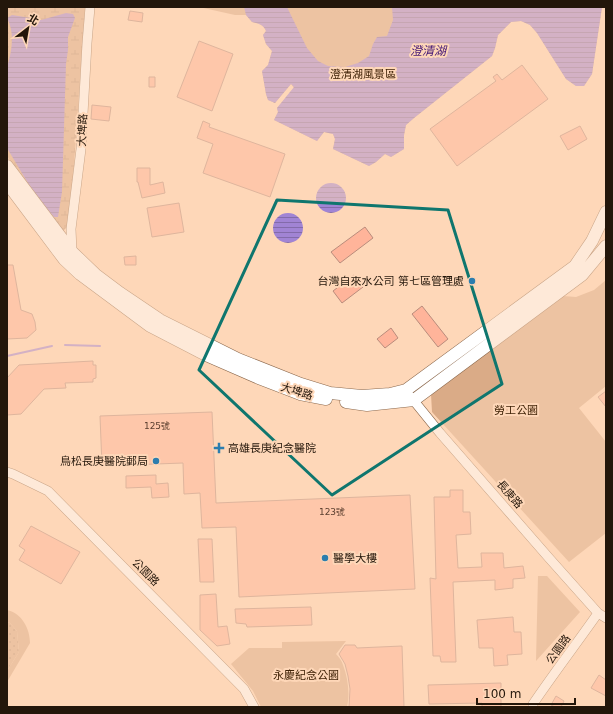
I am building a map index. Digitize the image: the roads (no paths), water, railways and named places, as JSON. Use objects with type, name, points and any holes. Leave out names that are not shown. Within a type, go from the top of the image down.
[{"type":"main road","name":"大埤路","points":[[7,166],[72,252],[96,275],[160,320],[238,359],[302,384],[330,393],[362,396],[390,394],[406,390],[575,266],[592,240],[606,212]]},
{"type":"main road","name":"大埤路","points":[[7,183],[64,259],[80,274],[154,328],[206,355],[300,394],[335,401],[367,405],[414,400]]},
{"type":"main road","points":[[414,400],[582,275],[606,246]]},
{"type":"street","name":"大埤路","points":[[72,252],[71,229],[81,149],[90,7]]},
{"type":"street","name":"長庚路","points":[[406,390],[444,438],[559,570],[602,615]]},
{"type":"street","name":"公園路","points":[[7,472],[48,491],[244,689],[254,707]]},
{"type":"street","name":"公園路","points":[[533,707],[533,704],[580,639],[602,615]]},
{"type":"water","name":"澄清湖","points":[[244,7],[287,7],[307,48],[318,61],[328,66],[345,67],[358,63],[369,56],[377,37],[387,36],[393,20],[392,7],[602,7],[592,74],[584,86],[576,86],[566,79],[537,33],[530,25],[521,21],[511,22],[498,35],[492,56],[406,125],[404,149],[391,157],[385,154],[369,166],[333,149],[335,139],[333,134],[324,132],[317,141],[274,120],[278,112],[277,108],[294,87],[291,84],[275,103],[268,100],[262,71],[268,65],[272,51],[266,44],[263,35],[266,31],[264,27],[252,22],[246,15]]},
{"type":"water","points":[[66,13],[73,14],[75,18],[68,37],[62,192],[58,217],[54,217],[29,185],[7,148],[7,67],[12,36],[10,24],[7,18],[12,15],[41,20]]},
{"type":"water","points":[[331,183],[342,187],[346,198],[342,209],[331,213],[320,209],[316,198],[320,187]]},
{"type":"water","points":[[288,213],[299,217],[303,228],[299,239],[288,243],[277,239],[273,228],[277,217]]},
{"type":"waterway","points":[[65,345],[100,346]]},
{"type":"waterway","points":[[7,356],[52,346]]},
{"type":"place","name":"台灣自來水公司 第七區管理處","points":[[472,281]]},
{"type":"place","name":"高雄長庚紀念醫院","points":[[219,448]]},
{"type":"place","name":"鳥松長庚醫院郵局","points":[[156,461]]},
{"type":"place","name":"醫學大樓","points":[[325,558]]},
{"type":"park label","name":"澄清湖風景區","points":[[363,74]]},
{"type":"park label","name":"勞工公園","points":[[516,410]]},
{"type":"park label","name":"永慶紀念公園","points":[[306,675]]}]
